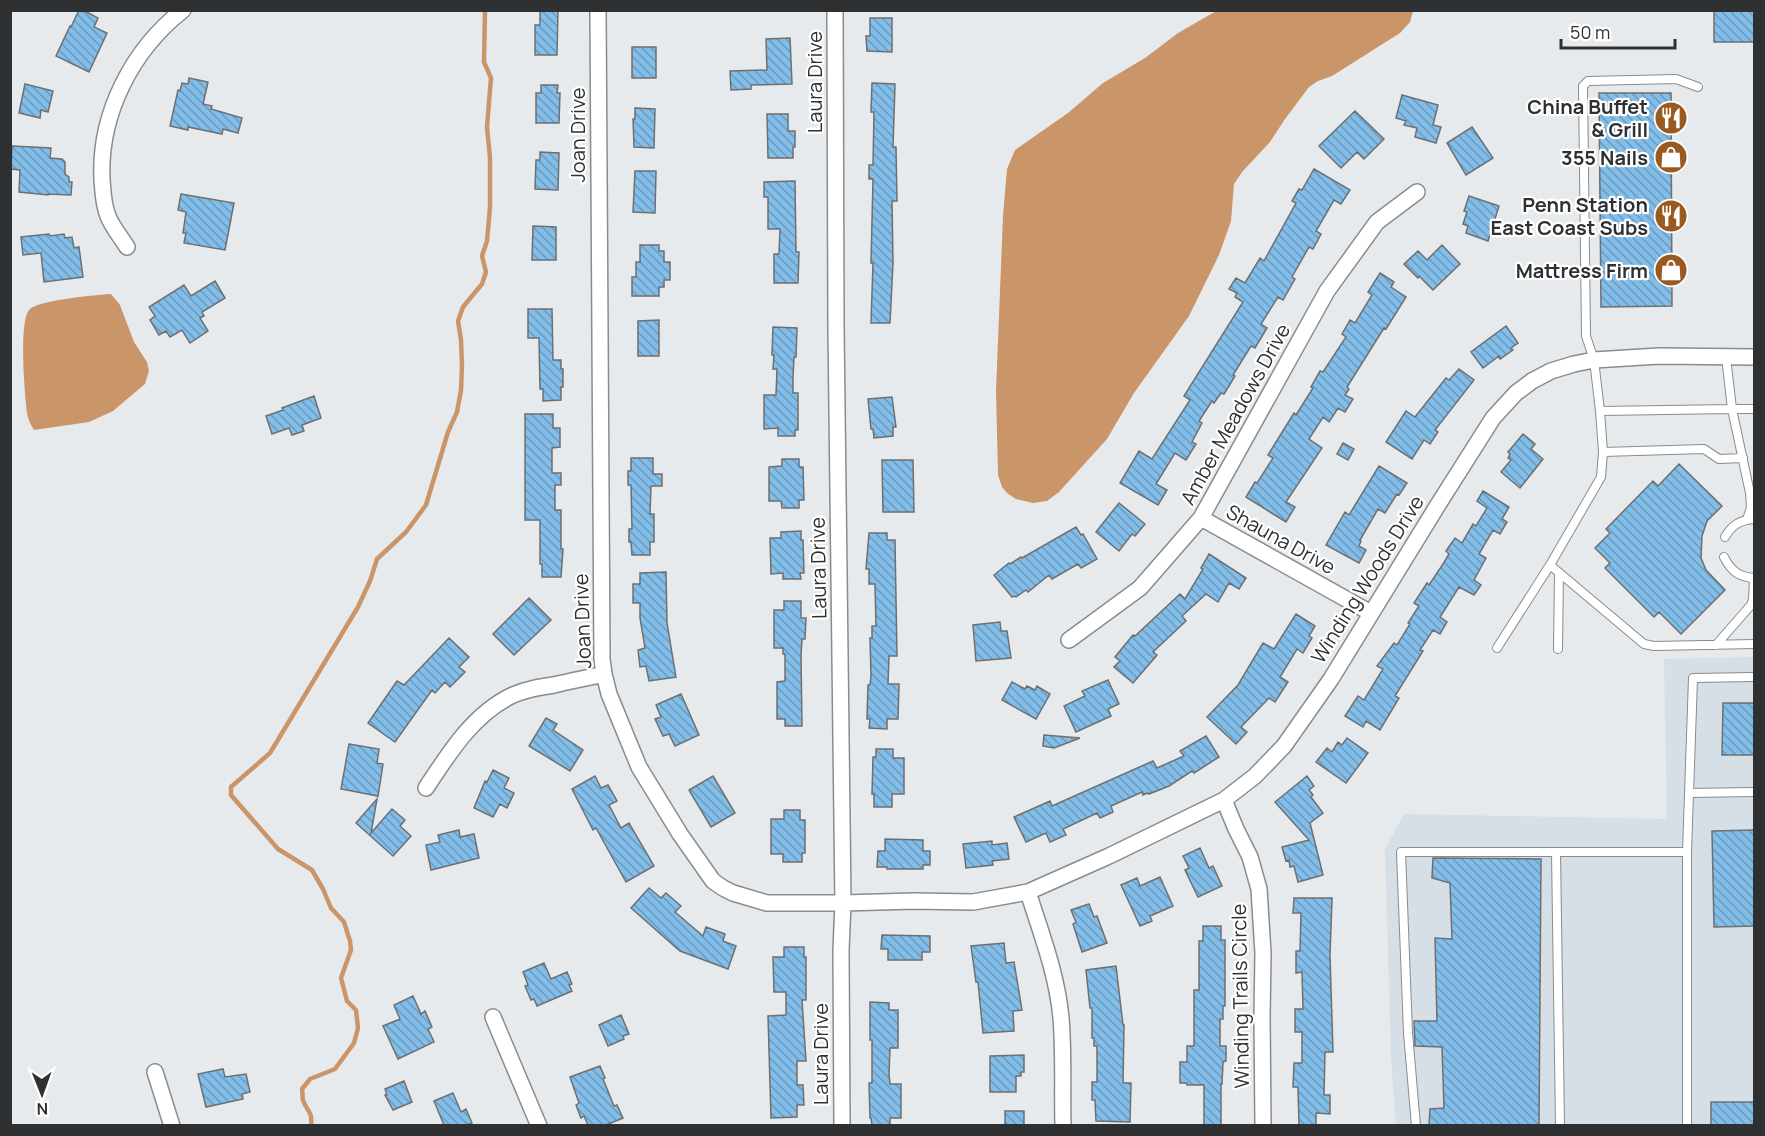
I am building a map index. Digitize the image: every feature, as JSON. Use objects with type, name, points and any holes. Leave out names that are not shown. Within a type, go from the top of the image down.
[{"type":"street","points":[[127,247],[108,217],[103,198],[101,164],[105,138],[115,101],[130,69],[148,43],[183,10]]},
{"type":"street","name":"Joan Drive","points":[[597,10],[602,659],[609,694],[639,767],[680,834],[713,881],[733,893],[767,903],[843,903],[973,902],[1028,892]]},
{"type":"street","name":"Laura Drive","points":[[835,10],[836,327],[843,903],[842,1125]]},
{"type":"street","name":"Amber Meadows Drive","points":[[1070,640],[1140,588],[1201,518],[1327,291],[1377,222],[1417,192]]},
{"type":"street","name":"Winding Woods Drive","points":[[1028,892],[1109,856],[1224,800],[1255,776],[1284,746],[1331,679],[1493,418],[1516,393],[1532,381],[1551,371],[1594,360],[1659,356],[1755,357]]},
{"type":"street","name":"Shauna Drive","points":[[1201,518],[1371,613]]},
{"type":"street","points":[[426,788],[453,748],[478,719],[494,706],[529,689],[604,674]]},
{"type":"street","name":"Winding Trails Circle","points":[[1224,800],[1250,857],[1259,889],[1263,953],[1263,1125]]},
{"type":"street","points":[[1028,892],[1052,968],[1058,997],[1061,1018],[1063,1125]]},
{"type":"street","points":[[493,1017],[539,1125]]},
{"type":"street","points":[[154,1071],[172,1125]]},
{"type":"lane","points":[[1497,648],[1550,565],[1601,477],[1603,452],[1600,411],[1594,360],[1586,336],[1583,87],[1588,81],[1677,79],[1698,87]]},
{"type":"lane","points":[[1725,537],[1737,523],[1751,519],[1750,493],[1732,409],[1726,357]]},
{"type":"lane","points":[[1600,411],[1755,409]]},
{"type":"lane","points":[[1603,452],[1704,450],[1719,459],[1743,458]]},
{"type":"lane","points":[[1716,645],[1754,599],[1754,578],[1735,573],[1728,566],[1724,557]]},
{"type":"lane","points":[[1550,565],[1644,644],[1654,646],[1755,644]]},
{"type":"lane","points":[[1558,649],[1559,573]]},
{"type":"lane","points":[[1687,1125],[1687,852],[1693,678],[1755,677]]},
{"type":"lane","points":[[1689,793],[1755,792]]},
{"type":"lane","points":[[1416,1125],[1408,1033],[1401,852],[1687,852]]},
{"type":"lane","points":[[1556,852],[1560,1125]]},
{"type":"shaded area","points":[[1218,10],[1413,11],[1410,22],[1400,33],[1332,76],[1309,87],[1270,142],[1242,172],[1234,184],[1231,221],[1219,255],[1189,316],[1134,393],[1107,439],[1059,492],[1047,501],[1033,503],[1016,499],[1002,487],[998,475],[996,391],[1007,169],[1015,150],[1068,113],[1103,83],[1145,58],[1178,33]]},
{"type":"shaded area","points":[[111,294],[120,305],[134,342],[147,362],[149,371],[145,384],[113,411],[89,422],[34,430],[27,413],[25,391],[23,342],[26,316],[30,309],[45,303]]},
{"type":"shaded area","points":[[1754,657],[1754,1125],[1396,1125],[1391,1058],[1385,849],[1404,814],[1667,819],[1664,659]]},
{"type":"building","points":[[79,10],[98,18],[94,27],[107,33],[89,72],[56,56]]},
{"type":"building","points":[[540,10],[558,10],[557,55],[535,55],[535,25],[540,25]]},
{"type":"building","points":[[1714,10],[1755,10],[1755,42],[1714,42]]},
{"type":"building","points":[[870,18],[892,18],[892,52],[867,51],[866,36],[870,36]]},
{"type":"building","points":[[790,38],[792,84],[751,85],[751,89],[731,90],[730,71],[767,70],[766,39]]},
{"type":"building","points":[[632,47],[656,47],[656,78],[632,78]]},
{"type":"building","points":[[189,78],[208,82],[203,104],[212,106],[211,109],[242,118],[238,133],[223,129],[222,134],[170,126],[178,90],[180,91],[182,83],[188,84]]},
{"type":"building","points":[[872,83],[895,84],[893,147],[896,147],[897,201],[892,201],[893,263],[890,323],[871,323],[873,179],[869,179],[869,165],[873,165]]},
{"type":"building","points":[[25,84],[53,91],[48,112],[41,110],[40,118],[19,113]]},
{"type":"building","points":[[541,85],[558,85],[559,123],[536,123],[536,93],[541,93]]},
{"type":"building","points":[[1599,93],[1671,93],[1672,306],[1601,307]]},
{"type":"building","points":[[1402,95],[1438,105],[1433,125],[1441,127],[1436,143],[1415,137],[1417,128],[1404,125],[1406,121],[1396,118]]},
{"type":"building","points":[[635,108],[655,109],[654,148],[634,147]]},
{"type":"building","points":[[1355,111],[1384,139],[1364,159],[1357,152],[1341,168],[1319,146]]},
{"type":"building","points":[[767,114],[788,114],[788,131],[795,131],[793,158],[768,158]]},
{"type":"building","points":[[1472,127],[1493,158],[1466,175],[1447,143]]},
{"type":"building","points":[[12,146],[51,148],[50,158],[62,159],[65,162],[65,174],[69,177],[69,182],[72,182],[71,195],[19,192],[20,170],[11,169]]},
{"type":"building","points":[[540,152],[559,153],[558,190],[535,189],[536,160],[540,160]]},
{"type":"building","points":[[1314,169],[1350,190],[1341,204],[1334,200],[1316,231],[1321,234],[1313,249],[1309,247],[1292,277],[1295,279],[1283,300],[1278,297],[1261,324],[1267,328],[1255,348],[1251,346],[1224,394],[1221,393],[1214,403],[1212,401],[1199,421],[1202,423],[1192,442],[1196,444],[1186,460],[1175,453],[1156,484],[1167,490],[1158,505],[1120,483],[1139,451],[1152,459],[1190,400],[1184,396],[1243,302],[1235,297],[1237,293],[1229,289],[1236,278],[1245,283],[1260,258],[1264,261],[1296,203],[1292,201],[1299,189],[1302,190]]},
{"type":"building","points":[[635,171],[656,171],[655,213],[633,212]]},
{"type":"building","points":[[795,181],[796,252],[799,252],[798,283],[774,283],[774,254],[779,254],[780,229],[768,229],[768,197],[764,197],[764,182]]},
{"type":"building","points":[[181,194],[234,203],[225,250],[184,243],[186,212],[178,210]]},
{"type":"building","points":[[1469,196],[1499,206],[1488,241],[1466,233],[1468,226],[1463,224],[1467,212],[1464,211]]},
{"type":"building","points":[[533,226],[556,227],[556,260],[532,260]]},
{"type":"building","points":[[49,234],[50,236],[64,234],[65,238],[72,237],[74,248],[79,247],[83,277],[44,282],[41,253],[23,255],[21,237]]},
{"type":"building","points":[[640,245],[659,245],[659,251],[664,251],[664,262],[670,262],[670,280],[664,280],[664,287],[659,287],[659,296],[632,296],[632,277],[636,277],[636,262],[640,262]]},
{"type":"building","points":[[1442,245],[1460,264],[1433,290],[1404,264],[1418,251],[1427,260]]},
{"type":"building","points":[[1380,273],[1394,282],[1391,287],[1406,297],[1347,387],[1349,389],[1345,395],[1353,399],[1345,412],[1338,408],[1329,422],[1323,417],[1309,439],[1322,448],[1286,502],[1295,507],[1286,522],[1246,497],[1273,458],[1268,455],[1294,413],[1296,415],[1313,388],[1311,387],[1320,371],[1323,372],[1346,337],[1342,334],[1350,320],[1355,323],[1372,295],[1368,292]]},
{"type":"building","points":[[215,281],[225,298],[202,312],[204,316],[200,318],[208,331],[190,343],[182,330],[170,337],[166,331],[159,335],[150,320],[155,316],[149,307],[184,285],[191,296]]},
{"type":"building","points":[[528,309],[552,309],[553,360],[561,360],[561,369],[563,369],[561,400],[543,401],[543,389],[540,389],[539,338],[528,338]]},
{"type":"building","points":[[659,320],[659,356],[638,356],[638,321]]},
{"type":"building","points":[[1506,326],[1518,343],[1511,348],[1513,350],[1500,359],[1499,356],[1483,368],[1471,352]]},
{"type":"building","points":[[773,327],[797,328],[793,378],[793,393],[798,393],[798,430],[795,430],[795,436],[778,436],[778,428],[764,429],[764,395],[776,395],[777,369],[773,369],[774,355],[772,355]]},
{"type":"building","points":[[1459,369],[1474,380],[1435,430],[1438,432],[1430,444],[1424,440],[1412,459],[1386,442],[1406,411],[1415,417],[1446,378],[1449,380]]},
{"type":"building","points":[[314,396],[321,418],[302,425],[304,431],[292,435],[289,428],[272,434],[266,416]]},
{"type":"building","points":[[892,397],[896,427],[893,427],[893,436],[874,438],[868,399]]},
{"type":"building","points":[[525,414],[553,414],[553,428],[560,428],[560,447],[552,448],[552,473],[561,473],[561,485],[555,485],[555,510],[561,510],[561,549],[563,549],[561,577],[542,577],[540,520],[525,520]]},
{"type":"building","points":[[1523,434],[1535,444],[1531,449],[1543,459],[1520,488],[1501,472],[1511,460],[1508,458],[1510,454],[1508,452]]},
{"type":"building","points":[[1343,443],[1354,449],[1348,460],[1337,454]]},
{"type":"building","points":[[631,458],[653,458],[653,474],[662,474],[662,486],[651,486],[650,514],[654,514],[654,542],[650,542],[650,555],[632,555],[631,542],[629,542],[629,529],[632,529],[631,485],[628,485],[628,471],[631,471]]},
{"type":"building","points":[[782,459],[799,459],[799,467],[803,467],[804,500],[799,500],[799,508],[782,508],[781,501],[769,501],[769,467],[782,466]]},
{"type":"building","points":[[882,460],[913,460],[914,512],[883,512]]},
{"type":"building","points":[[1679,464],[1722,506],[1707,521],[1702,536],[1701,558],[1706,570],[1725,590],[1681,634],[1659,612],[1654,617],[1605,568],[1610,563],[1595,548],[1610,533],[1606,529],[1653,481],[1658,486]]},
{"type":"building","points":[[1379,466],[1407,483],[1385,513],[1378,509],[1360,540],[1359,546],[1366,550],[1359,563],[1326,545],[1345,512],[1349,515]]},
{"type":"building","points":[[1483,491],[1509,507],[1502,519],[1507,522],[1500,534],[1493,530],[1479,554],[1486,558],[1474,580],[1481,585],[1474,595],[1459,587],[1440,617],[1447,622],[1440,634],[1433,630],[1420,650],[1423,651],[1395,696],[1399,698],[1380,730],[1366,721],[1363,727],[1345,716],[1358,696],[1364,700],[1383,669],[1377,666],[1394,643],[1397,645],[1410,624],[1408,623],[1419,606],[1414,603],[1443,564],[1449,554],[1446,551],[1455,538],[1462,543],[1473,524],[1476,526],[1487,508],[1477,501]]},
{"type":"building","points":[[1119,503],[1145,524],[1135,536],[1132,534],[1119,551],[1096,532]]},
{"type":"building","points":[[1076,527],[1081,535],[1083,534],[1097,559],[1081,568],[1078,564],[1052,579],[1049,575],[1028,592],[1026,590],[1016,597],[1012,597],[994,575],[1009,563]]},
{"type":"building","points":[[801,531],[804,573],[800,573],[801,579],[783,579],[783,573],[771,574],[770,538],[781,538],[781,532]]},
{"type":"building","points":[[869,533],[887,533],[887,540],[895,540],[897,656],[889,656],[888,684],[899,684],[898,719],[887,719],[887,729],[869,728],[870,719],[867,719],[868,685],[870,685],[871,676],[870,638],[872,638],[872,626],[876,626],[875,584],[869,584],[869,569],[866,569]]},
{"type":"building","points":[[1209,554],[1246,578],[1239,589],[1229,583],[1218,602],[1206,594],[1182,616],[1186,621],[1153,652],[1157,655],[1133,683],[1114,667],[1120,661],[1115,657],[1133,635],[1135,636],[1180,594],[1185,599]]},
{"type":"building","points":[[666,572],[667,623],[676,677],[649,681],[646,666],[640,667],[638,650],[645,648],[640,603],[633,603],[633,584],[640,584],[640,573]]},
{"type":"building","points":[[529,598],[551,620],[514,655],[493,634]]},
{"type":"building","points":[[784,601],[801,601],[801,618],[806,618],[805,639],[802,639],[801,655],[802,726],[785,726],[785,719],[777,719],[777,682],[785,681],[785,654],[783,654],[783,648],[774,648],[774,610],[784,610]]},
{"type":"building","points":[[1296,614],[1315,626],[1309,636],[1312,638],[1303,653],[1297,649],[1280,677],[1288,682],[1275,702],[1269,698],[1241,727],[1247,732],[1236,744],[1207,717],[1238,685],[1263,643],[1274,649]]},
{"type":"building","points":[[1000,622],[1001,631],[1007,631],[1011,658],[976,661],[973,625]]},
{"type":"building","points":[[449,638],[469,657],[459,667],[465,672],[450,687],[445,682],[435,693],[432,690],[395,742],[368,723],[397,681],[404,685]]},
{"type":"building","points":[[1108,680],[1119,704],[1108,709],[1111,716],[1076,732],[1064,706],[1085,696],[1082,691]]},
{"type":"building","points":[[1012,682],[1025,689],[1027,686],[1035,690],[1037,686],[1050,694],[1036,719],[1002,700]]},
{"type":"building","points":[[681,694],[699,735],[675,746],[669,734],[663,736],[655,719],[661,717],[656,705]]},
{"type":"building","points":[[1723,703],[1755,703],[1755,755],[1722,755]]},
{"type":"building","points":[[546,718],[557,724],[553,730],[583,750],[570,771],[529,746]]},
{"type":"building","points":[[1044,735],[1080,738],[1054,748],[1043,746]]},
{"type":"building","points":[[1206,736],[1219,757],[1194,773],[1192,771],[1169,786],[1149,794],[1143,795],[1142,792],[1111,806],[1113,812],[1100,818],[1097,813],[1063,829],[1066,835],[1050,842],[1046,833],[1026,842],[1014,817],[1050,801],[1052,806],[1153,761],[1157,768],[1184,756],[1180,751]]},
{"type":"building","points":[[1347,738],[1368,753],[1346,783],[1316,762],[1327,748],[1332,752],[1338,742],[1342,745]]},
{"type":"building","points":[[349,744],[379,749],[377,763],[383,764],[378,796],[341,789]]},
{"type":"building","points":[[876,749],[893,749],[893,758],[904,758],[904,794],[892,794],[892,807],[874,807],[873,757],[876,757]]},
{"type":"building","points":[[493,770],[509,778],[504,788],[514,793],[507,808],[500,804],[493,817],[474,808],[485,781],[487,782]]},
{"type":"building","points":[[595,776],[601,788],[608,785],[617,801],[609,805],[621,828],[629,823],[654,866],[626,882],[596,828],[593,830],[572,789]]},
{"type":"building","points":[[713,776],[735,813],[711,827],[689,790]]},
{"type":"building","points":[[1307,776],[1314,786],[1309,790],[1313,795],[1311,797],[1323,813],[1310,823],[1323,875],[1298,882],[1294,866],[1290,867],[1289,860],[1286,861],[1282,847],[1309,840],[1275,802]]},
{"type":"building","points":[[377,799],[371,833],[392,809],[405,820],[400,826],[411,836],[393,856],[356,823]]},
{"type":"building","points":[[784,810],[800,810],[800,820],[805,820],[805,853],[802,853],[802,862],[783,862],[783,854],[771,854],[771,819],[784,819]]},
{"type":"building","points":[[459,830],[460,837],[474,834],[479,858],[431,870],[426,845],[440,842],[438,835]]},
{"type":"building","points":[[1755,830],[1755,926],[1714,927],[1712,831]]},
{"type":"building","points":[[885,839],[923,840],[923,851],[930,851],[930,865],[923,865],[923,869],[877,867],[878,851],[885,851]]},
{"type":"building","points":[[992,841],[992,845],[1007,843],[1009,859],[992,861],[993,865],[966,868],[963,844]]},
{"type":"building","points":[[1200,848],[1209,868],[1213,866],[1222,886],[1198,897],[1185,870],[1189,868],[1183,856]]},
{"type":"building","points":[[1433,858],[1541,859],[1539,1125],[1429,1125],[1430,1109],[1444,1108],[1442,1047],[1415,1046],[1414,1021],[1437,1021],[1435,938],[1452,939],[1450,883],[1432,878]]},
{"type":"building","points":[[1160,877],[1173,906],[1150,916],[1152,921],[1140,926],[1121,885],[1137,878],[1140,886]]},
{"type":"building","points":[[649,888],[661,898],[666,893],[681,906],[675,912],[703,936],[706,927],[725,934],[723,941],[736,946],[728,969],[680,951],[631,908]]},
{"type":"building","points":[[1294,898],[1332,898],[1330,956],[1333,1052],[1325,1052],[1324,1095],[1330,1095],[1330,1114],[1316,1113],[1316,1125],[1299,1125],[1298,1087],[1293,1087],[1294,1063],[1302,1063],[1302,1032],[1295,1032],[1295,1009],[1303,1009],[1302,972],[1296,973],[1296,951],[1300,951],[1301,913],[1293,913]]},
{"type":"building","points":[[1089,904],[1094,917],[1097,916],[1107,943],[1082,952],[1071,910]]},
{"type":"building","points":[[1203,926],[1221,926],[1221,940],[1225,940],[1225,1006],[1223,1006],[1223,1019],[1220,1019],[1220,1046],[1226,1046],[1226,1061],[1223,1062],[1221,1084],[1221,1125],[1204,1125],[1204,1085],[1180,1083],[1180,1062],[1187,1062],[1187,1046],[1194,1046],[1194,990],[1199,990],[1199,941],[1203,941]]},
{"type":"building","points":[[882,935],[930,936],[930,952],[922,952],[922,960],[888,960],[888,949],[881,949]]},
{"type":"building","points":[[1004,943],[1006,963],[1014,962],[1022,1010],[1013,1011],[1014,1031],[983,1033],[978,982],[976,982],[971,946]]},
{"type":"building","points":[[784,947],[804,947],[804,957],[806,957],[806,1000],[802,1000],[806,1061],[797,1061],[797,1085],[803,1085],[804,1105],[797,1105],[797,1117],[771,1118],[768,1016],[786,1015],[786,992],[774,992],[773,957],[784,957]]},
{"type":"building","points":[[544,963],[551,979],[567,972],[572,991],[537,1006],[534,999],[531,1000],[525,986],[528,985],[523,972]]},
{"type":"building","points":[[1116,966],[1124,1025],[1123,1083],[1131,1083],[1130,1122],[1096,1121],[1095,1100],[1092,1100],[1092,1082],[1097,1082],[1097,1046],[1094,1046],[1094,1038],[1092,1038],[1092,1008],[1090,1008],[1086,970]]},
{"type":"building","points":[[413,996],[421,1014],[425,1011],[432,1027],[428,1029],[434,1042],[398,1059],[383,1026],[400,1019],[394,1005]]},
{"type":"building","points":[[870,1002],[889,1003],[889,1010],[898,1010],[898,1048],[890,1048],[889,1074],[890,1084],[901,1084],[901,1118],[890,1118],[890,1125],[872,1125],[870,1118],[869,1083],[872,1083],[872,1040],[870,1040]]},
{"type":"building","points":[[621,1015],[629,1034],[623,1036],[624,1039],[608,1046],[599,1025]]},
{"type":"building","points":[[1024,1055],[1024,1072],[1021,1072],[1021,1076],[1016,1076],[1016,1092],[990,1092],[990,1056]]},
{"type":"building","points":[[600,1066],[614,1106],[617,1105],[623,1118],[606,1125],[588,1125],[584,1116],[581,1118],[576,1105],[579,1103],[570,1077]]},
{"type":"building","points":[[223,1069],[225,1077],[246,1074],[250,1092],[242,1094],[243,1099],[206,1107],[198,1074]]},
{"type":"building","points":[[404,1081],[412,1102],[393,1110],[385,1095],[387,1095],[385,1089]]},
{"type":"building","points":[[453,1093],[461,1112],[466,1109],[472,1123],[444,1125],[434,1101]]},
{"type":"building","points":[[1711,1102],[1755,1102],[1755,1125],[1711,1125]]},
{"type":"building","points":[[1005,1111],[1024,1111],[1024,1125],[1005,1125]]},
{"type":"waterway","points":[[311,1126],[311,1117],[304,1104],[302,1089],[310,1079],[335,1069],[354,1043],[358,1028],[356,1010],[347,1001],[341,978],[351,950],[350,941],[344,922],[331,908],[312,870],[278,849],[231,795],[231,787],[270,753],[358,607],[377,559],[406,532],[426,505],[448,432],[457,412],[462,366],[458,321],[463,307],[482,284],[486,272],[482,256],[487,241],[490,207],[490,158],[487,127],[491,78],[484,62],[485,10]]},
{"type":"place","name":"China Buffet & Grill","points":[[1671,118]]},
{"type":"place","name":"355 Nails","points":[[1671,157]]},
{"type":"place","name":"Penn Station East Coast Subs","points":[[1671,216]]},
{"type":"place","name":"Mattress Firm","points":[[1671,270]]}]
